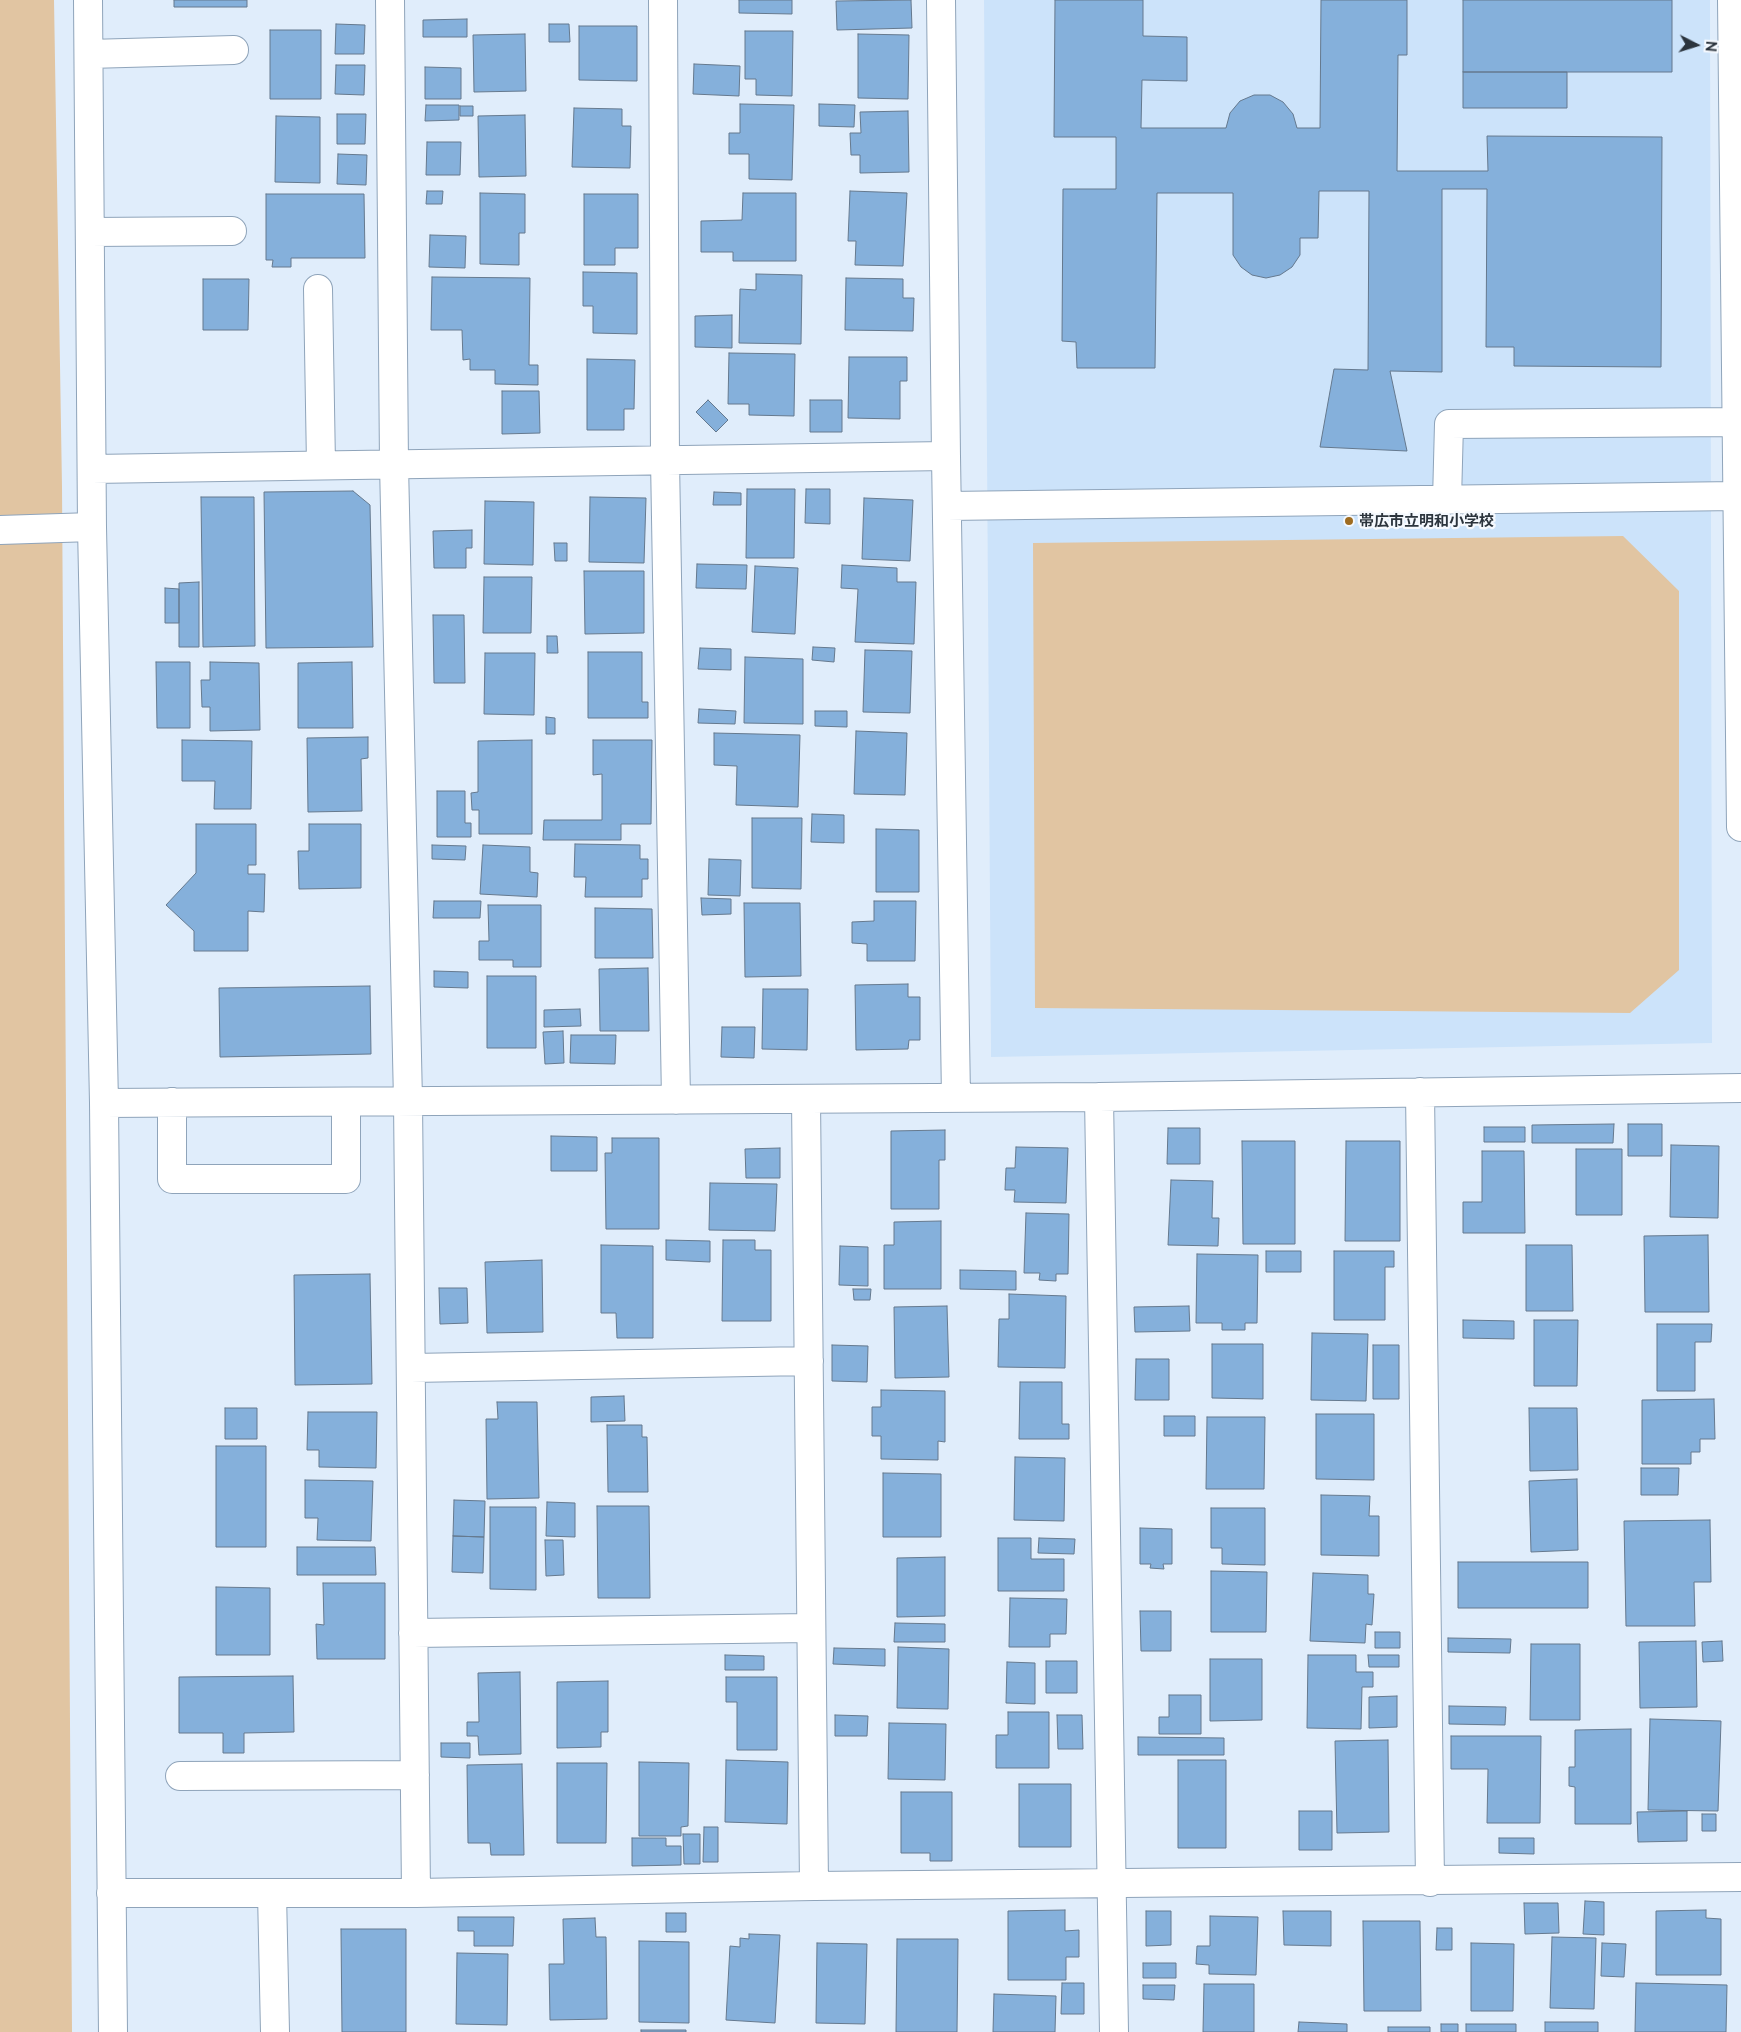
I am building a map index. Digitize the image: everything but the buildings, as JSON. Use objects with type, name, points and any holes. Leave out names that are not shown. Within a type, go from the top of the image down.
[{"type":"street","points":[[88,0],[92,528],[104,1103],[113,2032]]},
{"type":"street","points":[[390,0],[394,464],[408,1101],[416,1893]]},
{"type":"street","points":[[663,0],[665,460],[676,1100]]},
{"type":"street","points":[[941,0],[946,506],[956,1098]]},
{"type":"street","points":[[1732,0],[1738,383],[1736,422],[1741,827]]},
{"type":"street","points":[[89,54],[234,50]]},
{"type":"street","points":[[90,232],[232,232]]},
{"type":"street","points":[[318,289],[320,465]]},
{"type":"street","points":[[1447,500],[1449,424],[1736,422]]},
{"type":"street","points":[[92,469],[946,456]]},
{"type":"street","points":[[946,506],[1737,496]]},
{"type":"street","points":[[0,530],[92,528]]},
{"type":"street","points":[[104,1103],[1099,1097],[1741,1088]]},
{"type":"street","points":[[1420,1092],[1430,1882]]},
{"type":"street","points":[[1099,1097],[1114,2032]]},
{"type":"street","points":[[806,1099],[814,1886]]},
{"type":"street","points":[[172,1102],[172,1179],[346,1180],[346,1102]]},
{"type":"street","points":[[411,1368],[809,1361]]},
{"type":"street","points":[[413,1633],[811,1628]]},
{"type":"street","points":[[180,1776],[415,1775]]},
{"type":"street","points":[[111,1893],[416,1893],[814,1886],[1430,1882],[1741,1877]]},
{"type":"street","points":[[272,1893],[275,2032]]},
{"type":"shaded area","points":[[0,0],[54,0],[62,487],[72,2032],[0,2032]]},
{"type":"shaded area","name":"帯広市立明和小学校","points":[[984,0],[1710,0],[1712,1043],[991,1057]]},
{"type":"shaded area","points":[[1623,536],[1679,591],[1679,970],[1630,1013],[1035,1008],[1033,543]]},
{"type":"place","name":"帯広市立明和小学校","points":[[1349,521]]}]
